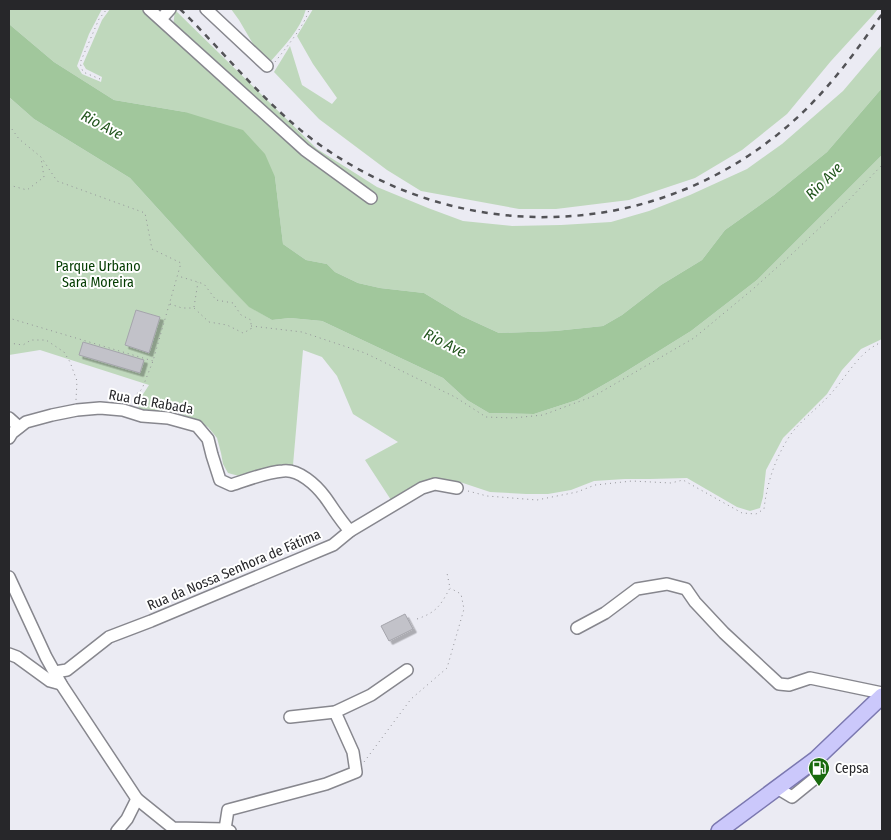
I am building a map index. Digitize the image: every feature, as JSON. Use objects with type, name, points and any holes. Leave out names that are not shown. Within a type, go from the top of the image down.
[{"type":"main road","points":[[719,831],[816,759],[882,694]]},
{"type":"street","points":[[149,9],[305,150],[370,198]]},
{"type":"street","points":[[161,19],[170,9]]},
{"type":"street","points":[[206,9],[267,66]]},
{"type":"street","name":"Rua da Rabada","points":[[9,438],[26,422],[77,410],[100,408],[120,410],[142,416],[168,418],[197,426],[208,439],[220,480],[231,485],[285,470],[298,474],[313,484],[324,495],[340,520],[350,531]]},
{"type":"street","points":[[9,418],[19,428]]},
{"type":"street","name":"Rua da Nossa Senhora de Fátima","points":[[56,672],[67,670],[109,637],[333,545],[350,531],[422,488],[434,484],[457,488]]},
{"type":"street","points":[[9,577],[46,657],[61,684],[137,799],[173,828],[227,830],[228,810],[326,784],[356,772],[353,752],[335,712]]},
{"type":"street","points":[[577,628],[605,613],[637,589],[667,584],[686,589],[695,602],[724,633],[779,684],[789,685],[810,678],[882,694]]},
{"type":"street","points":[[9,654],[17,657],[50,681],[61,684]]},
{"type":"street","points":[[290,717],[335,712],[371,695],[407,670]]},
{"type":"street","points":[[116,831],[127,819],[137,799]]},
{"type":"path","points":[[100,79],[83,72],[80,64],[99,18],[107,9]]},
{"type":"path","points":[[267,66],[271,67],[301,26],[309,9]]},
{"type":"path","points":[[9,125],[19,139],[41,157],[57,181],[145,213],[152,249],[181,264],[153,361],[142,389],[120,410]]},
{"type":"path","points":[[9,130],[9,134]]},
{"type":"path","points":[[9,185],[27,190],[44,177],[41,157]]},
{"type":"path","points":[[251,326],[302,332],[365,353],[454,397],[486,417],[513,418],[543,415],[594,396],[694,338],[793,253],[845,204],[882,165]]},
{"type":"path","points":[[170,304],[182,308],[194,308],[209,322],[227,325],[243,333],[251,329],[251,320],[241,315],[232,303],[216,300],[204,284],[178,276]]},
{"type":"path","points":[[194,308],[198,282]]},
{"type":"path","points":[[9,316],[12,319],[153,361]]},
{"type":"path","points":[[9,343],[23,345],[31,340],[46,340],[64,352],[77,381],[77,410]]},
{"type":"path","points":[[457,488],[487,496],[537,500],[578,492],[596,485],[632,482],[671,483],[683,480],[742,513],[756,514],[764,509],[776,460],[792,433],[835,390],[861,356],[882,342]]},
{"type":"path","points":[[417,619],[430,614],[439,606],[450,588],[447,573]]},
{"type":"path","points":[[356,772],[411,699],[447,668],[464,609],[461,594],[450,588]]},
{"type":"green space","points":[[9,9],[102,9],[89,34],[77,66],[82,74],[101,82],[102,77],[86,69],[83,64],[102,20],[110,9],[150,9],[329,164],[173,27],[175,10],[317,149],[377,187],[428,208],[463,221],[512,226],[611,222],[649,211],[747,169],[782,144],[843,91],[882,45],[882,88],[827,152],[774,195],[725,230],[702,260],[661,285],[622,315],[603,326],[555,331],[499,333],[462,316],[424,293],[380,288],[358,283],[335,272],[327,264],[306,260],[283,244],[275,177],[185,112],[114,100],[54,62],[9,24]]},
{"type":"green space","points":[[231,9],[306,9],[296,30],[270,62],[256,49]]},
{"type":"green space","points":[[313,9],[878,9],[787,114],[742,150],[695,178],[629,200],[556,209],[519,209],[421,191],[387,170],[319,119],[274,72],[290,46],[302,85],[332,104],[337,98],[313,64],[297,36]]},
{"type":"green space","name":"Parque Urbano Sara Moreira","points":[[9,97],[34,119],[130,178],[220,277],[250,307],[272,320],[290,318],[322,321],[443,378],[467,400],[489,413],[534,414],[577,400],[691,331],[757,280],[882,155],[882,339],[861,349],[842,370],[827,394],[783,438],[766,470],[760,508],[750,511],[737,507],[687,478],[594,481],[571,490],[548,494],[490,492],[460,482],[437,480],[391,500],[365,460],[398,442],[353,414],[337,376],[322,357],[303,350],[293,465],[239,476],[228,473],[223,464],[217,438],[208,427],[177,412],[139,410],[138,402],[149,385],[40,350],[9,355]]},
{"type":"water","name":"Rio Ave","points":[[9,24],[54,62],[114,100],[185,112],[243,130],[265,154],[275,177],[283,244],[306,260],[327,264],[335,272],[358,283],[380,288],[424,293],[462,316],[499,333],[555,331],[603,326],[622,315],[661,285],[702,260],[725,230],[774,195],[827,152],[882,88],[882,155],[757,280],[691,331],[577,400],[534,414],[489,413],[467,400],[443,378],[322,321],[290,318],[272,320],[249,307],[130,178],[34,119],[9,97]]},
{"type":"building","points":[[136,310],[160,317],[149,353],[125,345]]},
{"type":"building","points":[[83,342],[144,360],[140,373],[79,355]]},
{"type":"building","points":[[405,614],[413,629],[389,641],[381,626]]},
{"type":"railway","points":[[180,9],[282,114],[320,145],[375,178],[433,201],[493,214],[554,217],[615,210],[674,194],[730,167],[783,130],[811,104],[848,60],[882,14]]},
{"type":"place","name":"Cepsa","points":[[819,787]]}]
